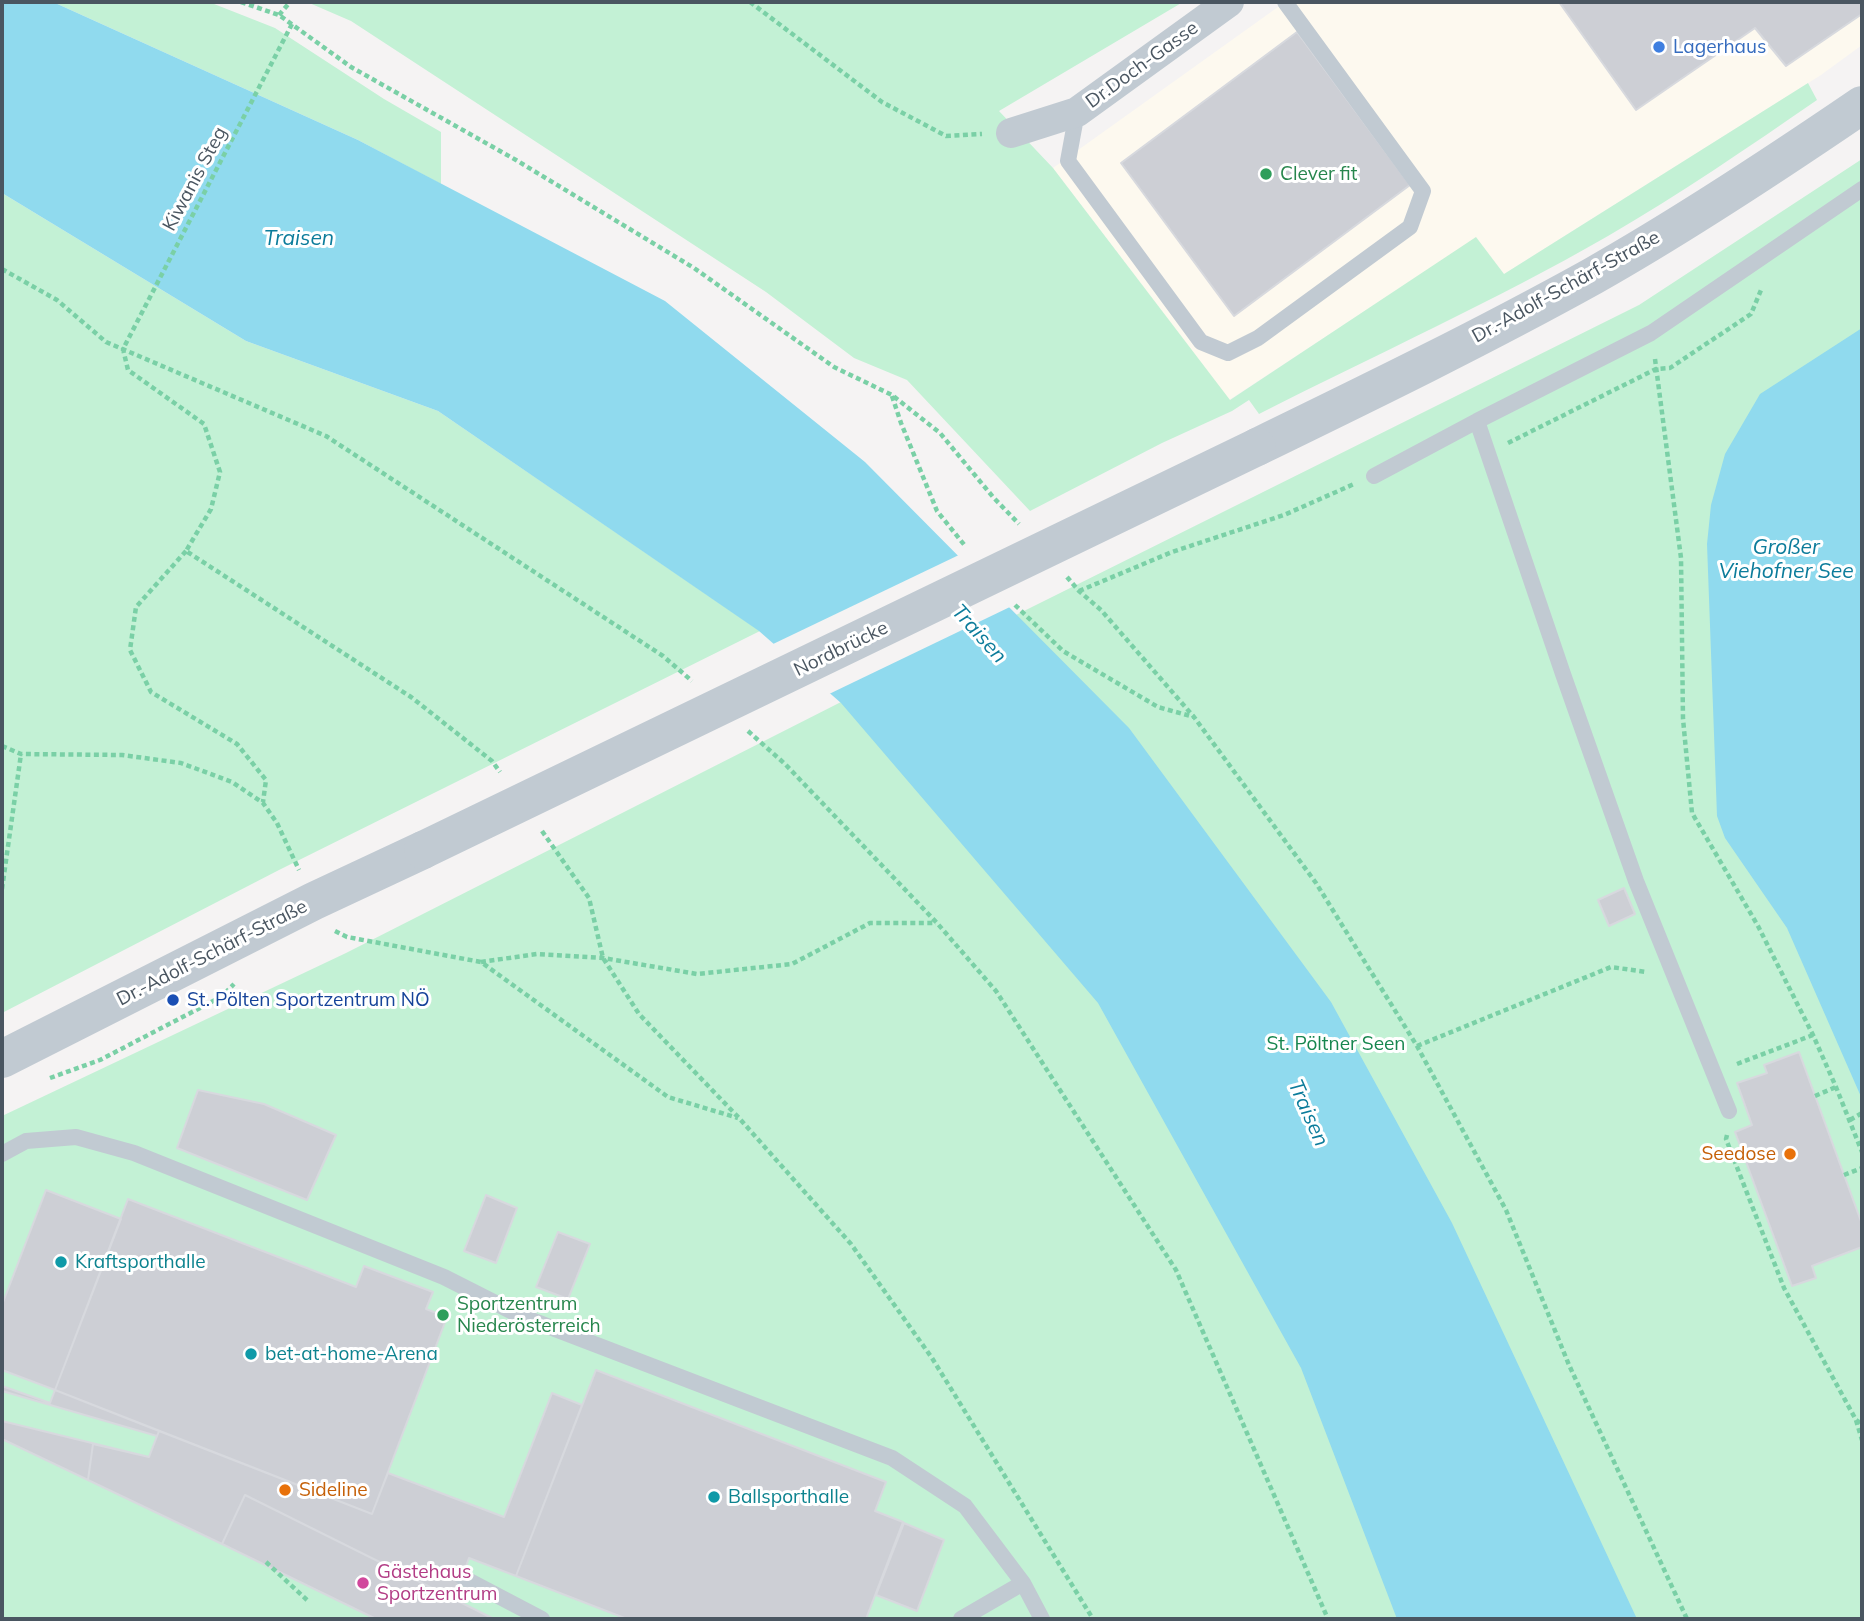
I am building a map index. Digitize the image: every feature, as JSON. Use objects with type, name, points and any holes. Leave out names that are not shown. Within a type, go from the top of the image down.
[{"type":"street","name":"Dr.Doch-Gasse","points":[[1011,133],[1077,112],[1228,2]]},
{"type":"street","name":"Dr.-Adolf-Schärf-Straße","points":[[1257,447],[1410,372],[1593,275],[1761,174],[1862,105]]},
{"type":"street","name":"Nordbrücke","points":[[424,850],[1000,588],[1257,447]]},
{"type":"street","name":"Dr.-Adolf-Schärf-Straße","points":[[2,1059],[314,901],[424,850]]},
{"type":"lane","points":[[1077,112],[1068,162],[1201,342],[1228,353],[1258,338],[1410,227],[1423,191],[1284,2]]},
{"type":"lane","points":[[1374,476],[1651,333],[1862,189]]},
{"type":"lane","points":[[1478,421],[1636,881],[1729,1111]]},
{"type":"lane","points":[[2,1154],[26,1141],[76,1137],[134,1153],[444,1277],[521,1317],[892,1458],[965,1506],[1023,1583],[1042,1619]]},
{"type":"lane","points":[[462,1577],[542,1619]]},
{"type":"lane","points":[[961,1619],[1023,1583]]},
{"type":"path","points":[[241,2],[279,15],[351,67],[516,160],[694,268],[834,368],[892,395],[940,433],[993,498],[1015,520]]},
{"type":"path","points":[[279,15],[290,2]]},
{"type":"path","points":[[750,2],[882,102],[946,136],[1011,133]]},
{"type":"path","name":"Kiwanis Steg","points":[[123,349],[292,24]]},
{"type":"path","points":[[2,270],[57,300],[106,342],[326,436],[663,656],[694,683]]},
{"type":"path","points":[[1651,333],[1681,558],[1683,719],[1692,813],[1758,926],[1836,1087],[1862,1152]]},
{"type":"path","points":[[123,349],[128,370],[204,424],[220,471],[211,509],[186,551],[136,607],[130,650],[151,692],[237,744],[266,780],[263,803]]},
{"type":"path","points":[[892,395],[937,510],[1000,588],[1063,651],[1158,707],[1195,717]]},
{"type":"path","points":[[1079,591],[1171,552],[1284,515],[1374,476]]},
{"type":"path","points":[[186,551],[411,697],[492,761]]},
{"type":"path","points":[[1072,582],[1101,610],[1195,717],[1316,883],[1418,1046],[1506,1210],[1569,1365],[1687,1619]]},
{"type":"path","points":[[744,728],[785,764],[937,923],[996,991],[1176,1270],[1328,1619]]},
{"type":"path","points":[[2,746],[21,754],[122,755],[181,763],[232,782],[263,803],[277,823],[327,926],[347,937],[481,962],[537,954],[603,958],[696,974],[792,964],[870,923],[937,923]]},
{"type":"path","points":[[2,889],[21,754]]},
{"type":"path","points":[[557,853],[589,898],[603,958],[639,1014],[738,1118],[851,1244],[932,1358],[1093,1619]]},
{"type":"path","points":[[481,962],[668,1097],[738,1118]]},
{"type":"path","points":[[1418,1046],[1611,967],[1675,975]]},
{"type":"path","points":[[1713,1073],[1812,1035]]},
{"type":"path","points":[[1815,1096],[1836,1087]]},
{"type":"path","points":[[1729,1111],[1726,1139],[1784,1288],[1856,1420],[1862,1440]]},
{"type":"path","points":[[1850,1120],[1862,1113]]},
{"type":"path","points":[[1844,1175],[1862,1168]]},
{"type":"path","points":[[1856,1420],[1862,1423]]},
{"type":"path","points":[[266,1562],[307,1600]]},
{"type":"shaded area","points":[[1285,2],[1862,2],[1862,45],[1821,75],[1504,274],[1476,238],[1229,400],[1053,168]]},
{"type":"green space","points":[[53,2],[209,2],[275,28],[384,99],[441,132],[441,184],[358,140]]},
{"type":"green space","points":[[307,2],[1183,2],[999,111],[1053,168],[1230,400],[1476,237],[1504,274],[1808,83],[1817,100],[1661,204],[1522,283],[1259,414],[1249,400],[1232,411],[1162,443],[1030,511],[907,380],[854,358],[766,292],[351,21]]},
{"type":"green space","name":"St. Pöltner Seen","points":[[1862,159],[1862,1619],[2,1619],[2,1116],[346,953],[841,702],[1639,305]]},
{"type":"green space","points":[[2,193],[246,341],[438,411],[760,631],[279,870],[2,1013]]},
{"type":"water","name":"Traisen","points":[[2,2],[53,2],[358,140],[665,301],[865,462],[1129,728],[1331,1002],[1452,1223],[1637,1619],[1397,1619],[1301,1368],[1098,1003],[841,703],[759,631],[438,411],[246,341],[2,193]]},
{"type":"water","name":"Großer Viehofner See","points":[[1862,328],[1862,1099],[1787,928],[1725,838],[1717,816],[1707,544],[1711,505],[1725,454],[1760,394]]},
{"type":"pier","points":[[961,554],[1012,606],[827,695],[771,645]]},
{"type":"building","name":"Lagerhaus","points":[[1559,2],[1862,2],[1862,14],[1786,66],[1755,28],[1636,110]]},
{"type":"building","name":"Clever fit","points":[[1297,32],[1410,185],[1234,316],[1121,163]]},
{"type":"building","points":[[1624,888],[1635,914],[1609,926],[1598,900]]},
{"type":"building","name":"Seedose","points":[[1799,1052],[1862,1224],[1862,1247],[1812,1266],[1816,1278],[1792,1286],[1735,1132],[1752,1125],[1737,1083],[1767,1073],[1764,1065]]},
{"type":"building","points":[[198,1090],[264,1104],[336,1135],[307,1200],[177,1148]]},
{"type":"building","name":"Kraftsporthalle","points":[[46,1190],[121,1219],[55,1390],[2,1370],[2,1305]]},
{"type":"building","points":[[486,1195],[517,1208],[496,1263],[464,1251]]},
{"type":"building","name":"bet-at-home-Arena","points":[[128,1199],[356,1287],[364,1266],[433,1292],[426,1309],[447,1317],[372,1514],[55,1390]]},
{"type":"building","points":[[558,1232],[590,1244],[568,1299],[536,1287]]},
{"type":"building","name":"Ballsporthalle","points":[[596,1370],[886,1482],[875,1511],[903,1522],[866,1619],[627,1619],[516,1576]]},
{"type":"building","points":[[2,1386],[50,1403],[55,1390],[159,1431],[149,1457],[93,1444],[88,1480],[2,1439]]},
{"type":"building","points":[[2,1391],[157,1436],[149,1457],[2,1421]]},
{"type":"building","points":[[552,1393],[582,1405],[516,1576],[469,1558],[454,1599],[245,1495],[222,1544],[88,1480],[93,1444],[149,1457],[159,1431],[372,1514],[388,1473],[504,1517]]},
{"type":"building","points":[[245,1495],[494,1619],[376,1619],[222,1544]]},
{"type":"building","points":[[904,1523],[944,1540],[917,1611],[876,1595]]},
{"type":"place","name":"Lagerhaus","points":[[1659,47]]},
{"type":"place","name":"Clever fit","points":[[1266,174]]},
{"type":"place","name":"St. Pölten Sportzentrum NÖ","points":[[173,1000]]},
{"type":"place","name":"Seedose","points":[[1790,1154]]},
{"type":"place","name":"Kraftsporthalle","points":[[61,1262]]},
{"type":"place","name":"Sportzentrum Niederösterreich","points":[[443,1315]]},
{"type":"place","name":"bet-at-home-Arena","points":[[251,1354]]},
{"type":"place","name":"Sideline","points":[[285,1490]]},
{"type":"place","name":"Ballsporthalle","points":[[714,1497]]},
{"type":"place","name":"Gästehaus Sportzentrum","points":[[363,1583]]}]
